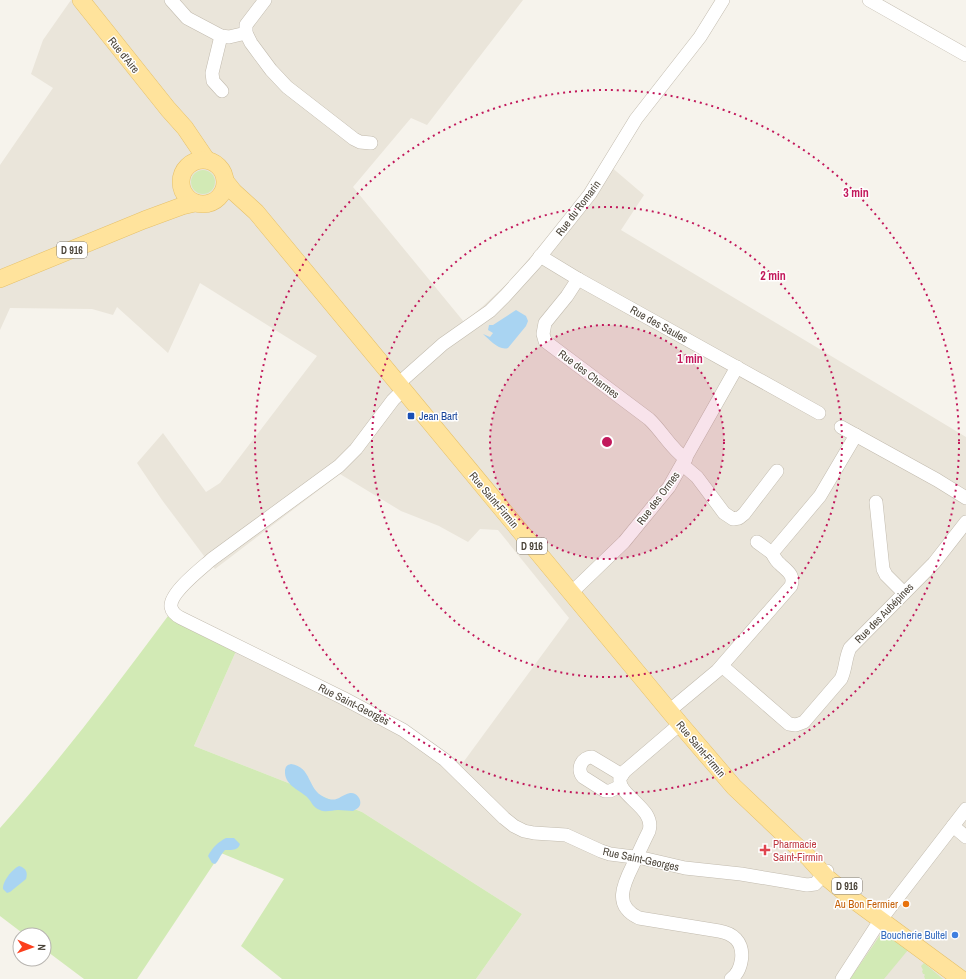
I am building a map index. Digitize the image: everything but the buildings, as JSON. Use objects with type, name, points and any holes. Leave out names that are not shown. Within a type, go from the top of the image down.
[{"type":"main road","name":"Rue d'Aire","points":[[81,0],[168,110],[185,128],[206,160]]},
{"type":"main road","name":"Rue d'Aire","points":[[168,110],[183,142],[186,155],[186,167]]},
{"type":"main road","points":[[206,160],[214,162],[221,168],[226,182],[223,193],[215,201],[205,204],[195,203],[186,195],[181,184],[182,175],[186,167],[194,162],[206,160]]},
{"type":"main road","name":"Rue Saint-Firmin","points":[[226,182],[234,192],[256,212],[265,225],[734,788],[825,873],[883,916]]},
{"type":"main road","name":"D 916","points":[[144,220],[171,199],[181,184]]},
{"type":"main road","name":"Rue Saint-Firmin","points":[[215,201],[235,206],[265,225]]},
{"type":"main road","name":"D 916","points":[[0,279],[185,204],[195,203]]},
{"type":"main road","name":"D 916","points":[[883,916],[909,929],[962,979]]},
{"type":"street","points":[[171,0],[187,18],[221,36],[229,37],[246,33]]},
{"type":"street","points":[[265,0],[248,22],[246,33],[262,58],[287,87],[354,139],[360,142],[371,143]]},
{"type":"street","name":"Rue du Romarin","points":[[400,387],[442,344],[490,311],[540,256],[590,194],[636,119],[700,37],[722,0]]},
{"type":"street","points":[[869,0],[966,55]]},
{"type":"street","points":[[221,36],[212,73],[214,81],[222,91]]},
{"type":"street","name":"Rue des Saules","points":[[540,256],[578,279],[819,413]]},
{"type":"street","name":"Rue des Charmes","points":[[578,279],[545,324],[543,334],[545,341],[649,419],[659,429],[697,476],[724,513],[732,519],[739,518],[744,514],[777,471]]},
{"type":"street","name":"Rue des Ormes","points":[[571,593],[629,536],[669,487],[685,462],[737,368]]},
{"type":"street","name":"Rue Saint-Georges","points":[[400,387],[393,400],[356,449],[339,466],[212,559],[193,575],[172,599],[172,610],[181,618],[343,698],[403,730],[440,756],[504,818],[519,829],[534,833],[566,835],[605,853],[636,857],[685,868],[741,874],[807,885],[815,884],[825,873]]},
{"type":"street","points":[[840,426],[937,480],[966,498]]},
{"type":"street","points":[[772,553],[820,496],[856,435]]},
{"type":"street","points":[[876,502],[883,569],[886,575],[904,593]]},
{"type":"street","name":"Rue des Aubépines","points":[[722,666],[789,724],[801,724],[841,679],[850,648],[934,563],[966,522]]},
{"type":"street","points":[[669,711],[722,666],[792,584],[791,574],[778,562],[772,553],[757,542]]},
{"type":"street","points":[[680,724],[621,780],[650,823],[649,832],[625,882],[622,892],[624,903],[628,911],[644,920],[719,931],[731,935],[740,944],[742,958],[739,969],[731,979]]},
{"type":"street","points":[[842,979],[883,916],[966,809]]},
{"type":"street","points":[[953,826],[966,837]]},
{"type":"shaded area","points":[[71,0],[523,0],[427,125],[411,118],[353,187],[464,322],[512,279],[577,201],[603,160],[644,195],[621,230],[966,437],[966,979],[476,979],[522,914],[362,812],[194,746],[237,649],[400,722],[462,764],[569,618],[498,530],[480,529],[468,542],[439,526],[401,511],[340,474],[215,569],[162,500],[137,463],[163,433],[206,492],[220,483],[317,356],[200,283],[168,353],[117,307],[113,315],[92,309],[10,308],[0,330],[0,165],[53,88],[31,74],[43,40]]},
{"type":"green space","points":[[203,170],[212,173],[215,182],[212,191],[203,194],[194,191],[191,182],[194,173]]},
{"type":"green space","points":[[168,616],[237,649],[194,746],[362,812],[522,914],[476,979],[282,979],[241,946],[284,879],[221,853],[137,979],[84,979],[52,955],[52,927],[14,927],[0,916],[0,828],[86,724]]},
{"type":"green space","points":[[883,931],[908,950],[884,979],[850,979]]},
{"type":"green space","points":[[924,963],[943,979],[925,979],[921,966]]},
{"type":"water","points":[[516,310],[526,316],[528,321],[526,326],[508,348],[501,348],[483,334],[490,337],[493,333],[488,330],[489,325],[493,325]]},
{"type":"water","points":[[291,764],[303,769],[315,789],[324,797],[332,800],[352,793],[359,798],[360,806],[353,811],[324,811],[318,809],[307,797],[289,783],[285,775],[285,770],[287,766]]},
{"type":"water","points":[[226,838],[234,838],[240,844],[238,848],[234,850],[225,850],[215,864],[212,863],[208,856],[218,843]]},
{"type":"water","points":[[19,866],[26,871],[26,879],[7,893],[3,889],[4,883],[11,873]]},
{"type":"place","name":"Jean Bart","points":[[411,416]]},
{"type":"place","name":"Pharmacie Saint-Firmin","points":[[765,850]]},
{"type":"place","name":"Au Bon Fermier","points":[[906,904]]},
{"type":"place","name":"Boucherie Bultel","points":[[955,935]]}]
